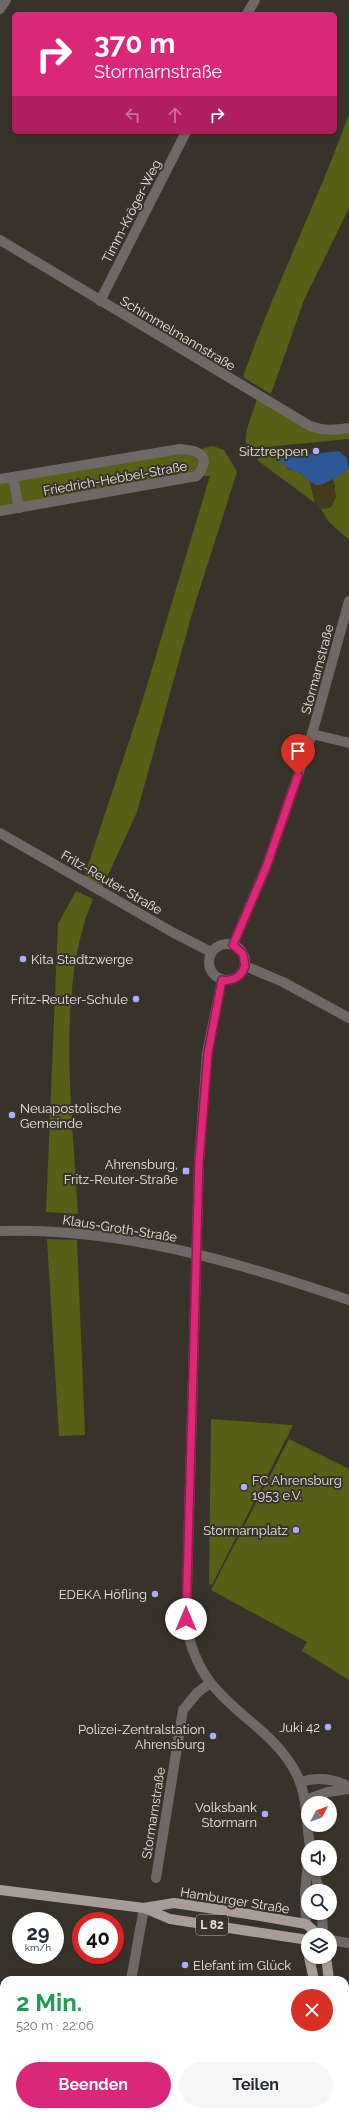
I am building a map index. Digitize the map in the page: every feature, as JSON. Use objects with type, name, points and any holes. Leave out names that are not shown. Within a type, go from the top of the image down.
[{"type":"main road","name":"Hamburger Straße","points":[[0,1890],[144,1908],[170,1919],[301,1941]]},
{"type":"main road","name":"Hamburger Straße","points":[[144,1908],[174,1903],[306,1924],[311,1928]]},
{"type":"main road","name":"L 82","points":[[306,1924],[306,1928]]},
{"type":"main road","points":[[311,1964],[313,1976]]},
{"type":"main road","points":[[327,1964],[328,1976]]},
{"type":"street","points":[[0,9],[6,0]]},
{"type":"street","points":[[248,12],[255,0]]},
{"type":"street","name":"Timm-Kröger-Weg","points":[[100,301],[185,134]]},
{"type":"street","name":"Schimmelmannstraße","points":[[0,240],[310,426],[332,430],[349,428]]},
{"type":"street","name":"Friedrich-Hebbel-Straße","points":[[0,479],[180,449],[194,450],[200,454],[204,461],[202,469],[197,476],[0,511]]},
{"type":"street","points":[[13,477],[19,508]]},
{"type":"street","name":"Stormarnstraße","points":[[233,945],[269,858],[312,734],[349,601]]},
{"type":"street","points":[[312,734],[349,743]]},
{"type":"street","name":"Fritz-Reuter-Straße","points":[[1,837],[211,952]]},
{"type":"street","points":[[220,945],[233,945],[243,954],[245,966],[237,978],[232,980],[222,980],[216,978],[210,970],[208,960],[211,952],[220,945]]},
{"type":"street","points":[[245,966],[284,982],[349,1018]]},
{"type":"street","points":[[222,980],[208,1053],[203,1100],[196,1253],[186,1619],[189,1642],[198,1663],[210,1683],[270,1739],[291,1766],[300,1782],[304,1796]]},
{"type":"street","name":"Klaus-Groth-Straße","points":[[0,1231],[63,1232],[196,1253],[285,1278],[349,1300]]},
{"type":"street","name":"Stormarnstraße","points":[[156,1878],[183,1710],[197,1693],[210,1683]]},
{"type":"street","points":[[300,1782],[310,1779],[330,1779],[349,1788]]},
{"type":"street","points":[[316,1796],[349,1788]]},
{"type":"street","points":[[306,1924],[305,1894],[307,1876]]},
{"type":"street","points":[[132,1976],[144,1908]]},
{"type":"street","points":[[337,1941],[349,1943]]},
{"type":"green space","points":[[349,114],[349,208],[304,300],[271,394],[243,377],[268,311],[337,147]]},
{"type":"green space","points":[[257,399],[302,424],[349,432],[349,439],[266,447],[249,451],[246,439],[248,425]]},
{"type":"green space","points":[[213,446],[224,450],[237,472],[193,610],[137,812],[103,886],[84,877],[142,702],[210,476],[182,475],[0,507],[0,483],[184,453]]},
{"type":"green space","points":[[294,451],[295,456],[279,458],[288,469],[298,472],[309,479],[315,503],[257,460],[259,457]]},
{"type":"green space","points":[[349,465],[349,540],[329,522],[320,507],[328,508],[332,506],[335,486],[333,479],[346,470]]},
{"type":"green space","points":[[76,891],[93,899],[81,934],[74,972],[70,1012],[69,1054],[78,1214],[46,1212],[58,924]]},
{"type":"green space","points":[[47,1239],[77,1240],[85,1435],[59,1436]]},
{"type":"green space","points":[[211,1419],[293,1425],[212,1585],[209,1584]]},
{"type":"green space","name":"Stormarnplatz","points":[[289,1439],[349,1469],[349,1680],[302,1651],[307,1642],[211,1590]]},
{"type":"sand","points":[[309,479],[316,485],[328,483],[333,479],[336,497],[332,506],[321,508],[318,505],[315,501]]},
{"type":"water","points":[[339,451],[347,458],[348,468],[333,479],[319,485],[314,484],[300,473],[287,467],[279,458]]},
{"type":"place","name":"Sitztreppen","points":[[316,451]]},
{"type":"place","name":"Kita Stadtzwerge","points":[[23,959]]},
{"type":"place","name":"Fritz-Reuter-Schule","points":[[136,999]]},
{"type":"place","name":"Neuapostolische Gemeinde","points":[[12,1115]]},
{"type":"place","name":"Ahrensburg, Fritz-Reuter-Straße","points":[[186,1171]]},
{"type":"place","name":"FC Ahrensburg 1953 e.V.","points":[[244,1487]]},
{"type":"place","name":"Stormarnplatz","points":[[296,1530]]},
{"type":"place","name":"EDEKA Höfling","points":[[155,1594]]},
{"type":"place","name":"Juki 42","points":[[328,1727]]},
{"type":"place","name":"Polizei-Zentralstation Ahrensburg","points":[[213,1736]]},
{"type":"place","name":"Volksbank Stormarn","points":[[265,1814]]},
{"type":"place","name":"Elefant im Glück","points":[[185,1965]]},
{"type":"route","points":[[186,1619],[199,1162],[208,1053],[212,1024],[222,980],[227,981],[237,978],[245,966],[243,954],[233,945],[267,865],[298,775]]}]
